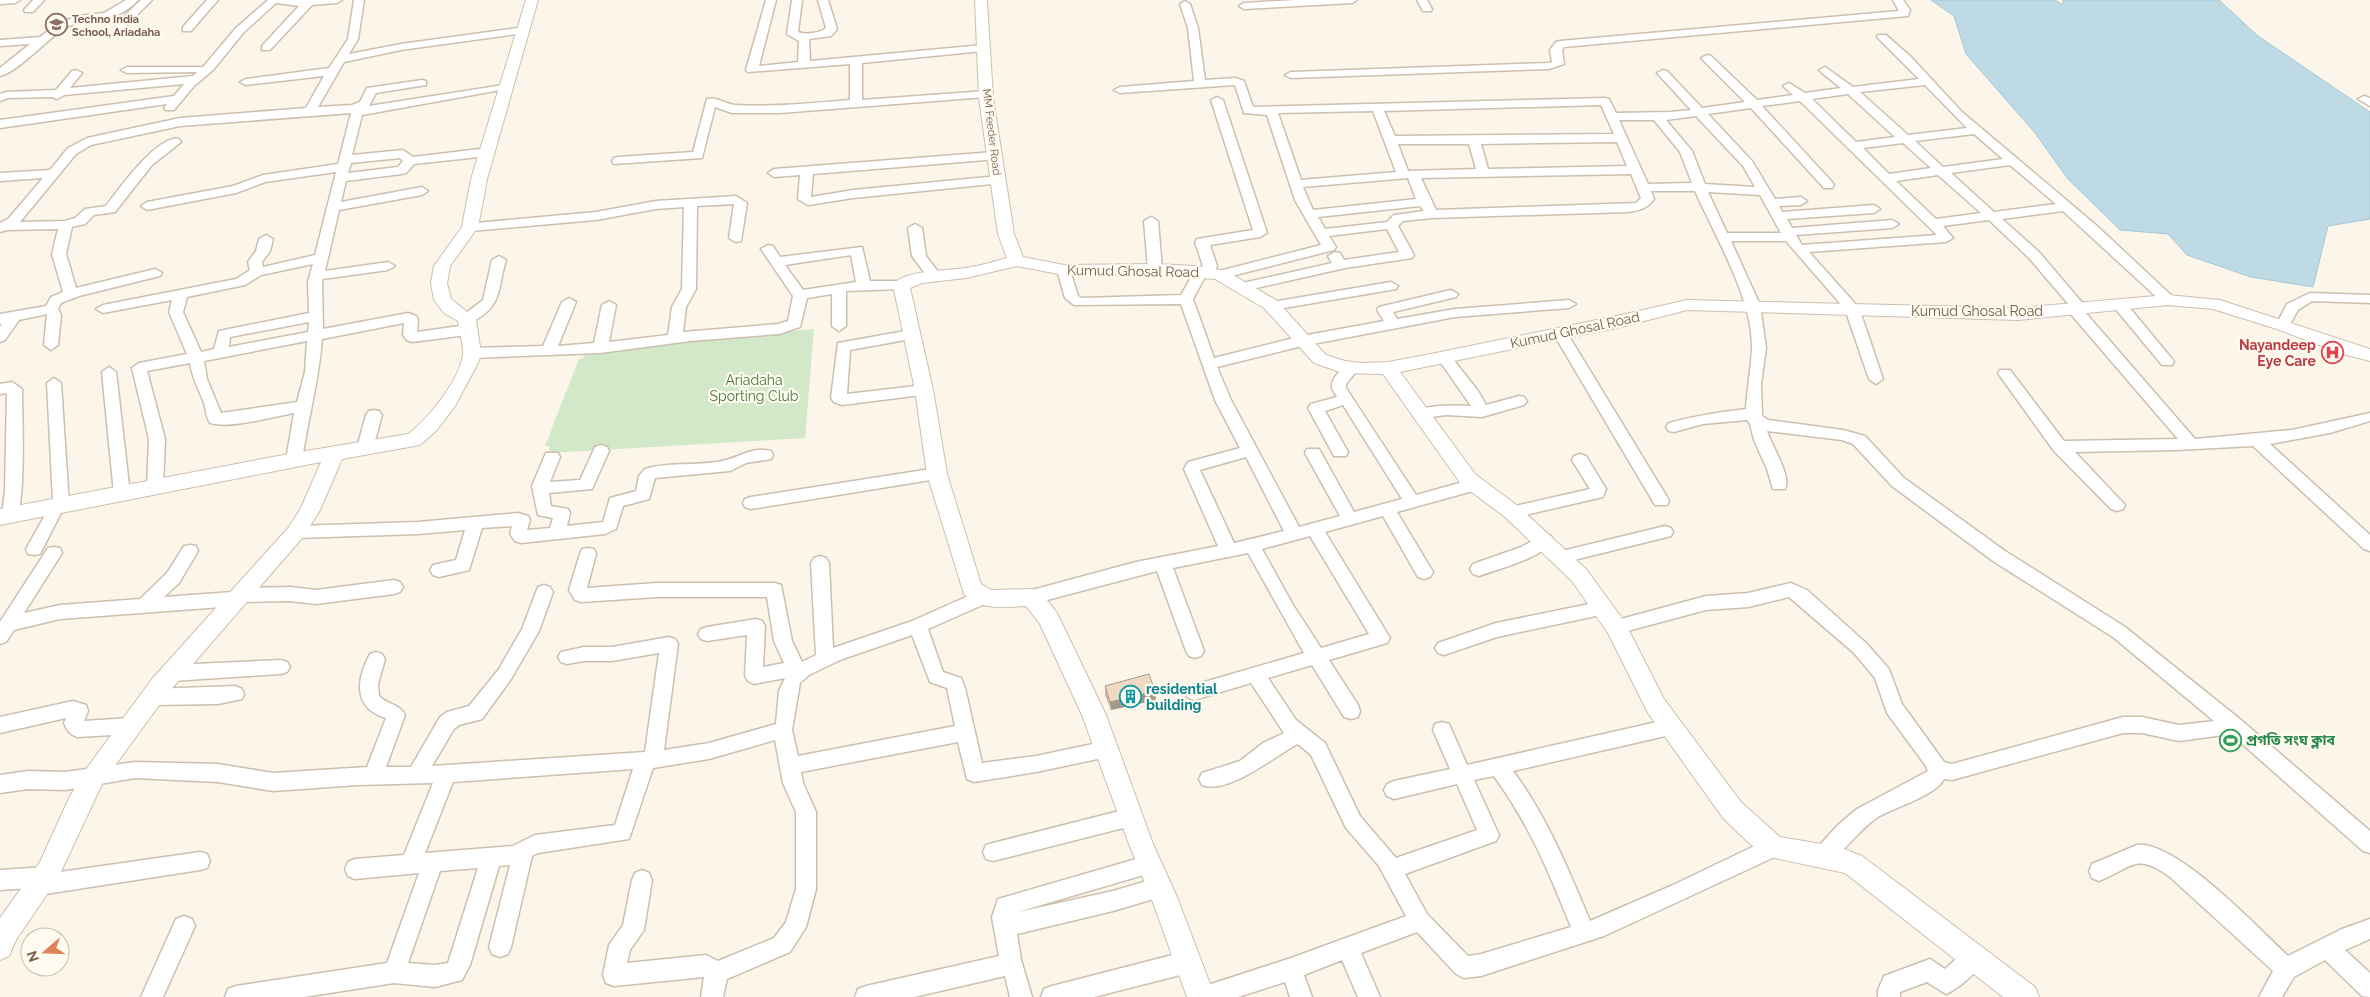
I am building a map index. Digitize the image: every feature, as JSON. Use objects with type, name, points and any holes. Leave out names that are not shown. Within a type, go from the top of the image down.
[{"type":"street","points":[[0,1],[15,0]]},
{"type":"street","points":[[29,10],[39,0]]},
{"type":"street","points":[[0,73],[66,23],[106,16],[133,0],[162,0]]},
{"type":"street","points":[[120,26],[146,0]]},
{"type":"street","points":[[187,29],[213,0]]},
{"type":"street","points":[[158,126],[176,99],[209,68],[240,30],[274,0],[308,4],[337,0]]},
{"type":"street","points":[[310,112],[353,39],[359,0]]},
{"type":"street","points":[[0,389],[12,387],[15,390],[6,454],[13,490],[5,516],[294,460],[413,440],[422,435],[441,414],[472,353],[467,324],[446,305],[440,283],[446,259],[470,227],[480,179],[532,0]]},
{"type":"street","points":[[771,0],[751,68],[755,70],[983,48]]},
{"type":"street","points":[[797,0],[792,34],[803,37],[827,34],[832,29],[823,0]]},
{"type":"street","name":"MM Feeder Road","points":[[981,0],[986,94],[994,156],[1009,246],[1017,261]]},
{"type":"street","points":[[1244,6],[1352,0]]},
{"type":"street","points":[[1292,75],[1549,66],[1558,64],[1556,50],[1560,44],[1610,38],[1663,36],[1726,28],[1902,15],[1905,13],[1905,10],[1898,0]]},
{"type":"street","points":[[266,48],[308,4]]},
{"type":"street","points":[[1185,4],[1194,28],[1200,84]]},
{"type":"street","points":[[340,59],[401,47],[524,30]]},
{"type":"street","points":[[803,37],[804,66]]},
{"type":"street","points":[[1882,38],[1907,59],[1926,82],[1975,130],[2065,207],[2168,300]]},
{"type":"street","points":[[0,43],[44,40]]},
{"type":"street","points":[[1707,58],[1753,103],[1828,185]]},
{"type":"street","points":[[0,62],[16,61]]},
{"type":"street","points":[[856,61],[856,102]]},
{"type":"street","points":[[127,70],[209,68]]},
{"type":"street","points":[[1825,70],[1994,217],[2034,255],[2076,309],[2190,443]]},
{"type":"street","points":[[246,82],[333,71]]},
{"type":"street","points":[[41,118],[76,73]]},
{"type":"street","points":[[1663,73],[1748,164],[1798,249],[1852,308],[1876,379]]},
{"type":"street","points":[[0,98],[6,95],[59,93],[196,79]]},
{"type":"street","points":[[1120,90],[1238,82],[1248,111],[1602,101],[1608,104],[1611,117],[1634,170],[1648,195],[1647,202],[1628,208],[1432,214],[1398,218],[1391,225],[1320,233]]},
{"type":"street","points":[[1611,117],[1657,116],[1701,112],[1850,90],[1926,82]]},
{"type":"street","points":[[294,460],[303,406],[312,372],[316,316],[316,276],[356,110],[365,104],[372,90],[422,83]]},
{"type":"street","points":[[4,227],[55,174],[72,150],[81,144],[158,126],[226,117],[343,108],[356,110],[506,86]]},
{"type":"street","points":[[1789,86],[1803,97],[1934,223],[1946,238],[1798,249]]},
{"type":"street","points":[[618,161],[698,155],[711,101],[732,109],[780,109],[986,94]]},
{"type":"street","points":[[0,124],[176,99]]},
{"type":"street","points":[[1214,274],[1202,244],[1203,242],[1260,233],[1217,100]]},
{"type":"street","points":[[1377,107],[1390,140],[1432,214]]},
{"type":"street","points":[[1272,111],[1295,184],[1308,214],[1340,264]]},
{"type":"street","points":[[1657,116],[1686,151],[1700,187],[1753,305],[1759,348],[1755,419],[1760,440],[1778,471],[1779,486]]},
{"type":"street","points":[[1853,146],[1975,130]]},
{"type":"street","points":[[1390,140],[1620,138]]},
{"type":"street","points":[[1474,140],[1483,172]]},
{"type":"street","points":[[4,227],[66,225],[82,220],[90,212],[110,209],[148,162],[175,142]]},
{"type":"street","points":[[342,169],[402,170],[410,161],[488,152]]},
{"type":"street","points":[[146,206],[236,188],[264,179],[342,169],[403,154],[410,161]]},
{"type":"street","points":[[774,173],[994,156]]},
{"type":"street","points":[[1887,178],[2012,161]]},
{"type":"street","points":[[808,170],[804,199],[808,201],[853,194],[998,180]]},
{"type":"street","points":[[1295,184],[1409,174],[1634,170]]},
{"type":"street","points":[[0,177],[55,174]]},
{"type":"street","points":[[1645,188],[1700,187],[1801,202]]},
{"type":"street","points":[[333,207],[422,191]]},
{"type":"street","points":[[470,227],[596,216],[656,205],[740,201],[736,238]]},
{"type":"street","points":[[1308,214],[1424,202]]},
{"type":"street","points":[[675,339],[679,307],[688,294],[690,286],[692,203]]},
{"type":"street","points":[[1934,223],[2065,207]]},
{"type":"street","points":[[1779,216],[1874,209]]},
{"type":"street","points":[[1151,221],[1154,269]]},
{"type":"street","points":[[1724,237],[1789,235],[1892,224]]},
{"type":"street","points":[[66,225],[59,254],[69,290],[74,293]]},
{"type":"street","points":[[1243,287],[1340,264],[1407,255],[1391,225]]},
{"type":"street","points":[[915,228],[918,256],[935,277]]},
{"type":"street","points":[[257,272],[255,262],[263,252],[266,239]]},
{"type":"street","points":[[1294,534],[1223,400],[1186,299],[1201,272],[1214,274],[1329,247]]},
{"type":"street","points":[[472,353],[600,348],[792,326],[795,324],[800,296],[768,249]]},
{"type":"street","points":[[776,262],[857,250],[864,286]]},
{"type":"street","points":[[103,309],[240,282],[257,272],[321,258]]},
{"type":"street","points":[[155,487],[158,457],[156,439],[139,370],[408,318],[411,319],[410,335],[412,337],[467,324],[482,311],[494,293],[495,271],[499,260]]},
{"type":"street","points":[[800,296],[864,286],[901,284],[918,278],[966,273],[1017,261]]},
{"type":"street","name":"Kumud Ghosal Road","points":[[1017,261],[1064,270],[1154,269],[1214,274],[1243,287],[1272,306],[1302,342],[1320,359],[1352,368],[1388,368],[1622,321],[1687,305],[1753,305],[2018,314],[2168,300],[2214,304],[2283,325],[2349,350],[2370,355]]},
{"type":"street","points":[[316,276],[388,266]]},
{"type":"street","points":[[1064,270],[1072,298],[1079,302],[1186,299]]},
{"type":"street","points":[[51,310],[56,300],[74,293],[154,273]]},
{"type":"street","points":[[901,284],[924,390],[937,474],[972,588],[981,598]]},
{"type":"street","points":[[1272,306],[1391,286]]},
{"type":"street","points":[[839,290],[839,326]]},
{"type":"street","points":[[181,293],[176,312],[196,358],[200,379],[211,402],[215,419],[241,417],[303,406]]},
{"type":"street","points":[[1394,326],[1384,310],[1451,294]]},
{"type":"street","points":[[2283,325],[2292,307],[2310,297],[2370,299]]},
{"type":"street","points":[[548,351],[569,302]]},
{"type":"street","points":[[1209,364],[1302,342],[1394,326],[1455,312],[1569,304]]},
{"type":"street","points":[[2119,304],[2167,362]]},
{"type":"street","points":[[600,348],[609,305]]},
{"type":"street","points":[[0,337],[7,318],[51,310]]},
{"type":"street","points":[[51,310],[54,315],[52,345]]},
{"type":"street","points":[[220,353],[224,334],[316,316]]},
{"type":"street","points":[[1560,333],[1661,501]]},
{"type":"street","points":[[911,335],[842,346],[839,398],[842,400],[924,390]]},
{"type":"street","points":[[1444,357],[1473,395],[1482,412]]},
{"type":"street","points":[[1352,368],[1338,385],[1412,502]]},
{"type":"street","points":[[1388,368],[1474,485],[1512,512],[1545,540],[1579,575],[1610,617],[1646,690],[1670,728],[1732,810],[1758,835],[1774,847],[1823,856],[1853,864],[2025,997]]},
{"type":"street","points":[[109,372],[122,494]]},
{"type":"street","points":[[2005,373],[2060,447],[2117,505]]},
{"type":"street","points":[[34,549],[58,506],[54,383]]},
{"type":"street","points":[[1340,452],[1316,408],[1347,399]]},
{"type":"street","points":[[1420,414],[1444,410],[1482,412],[1518,401]]},
{"type":"street","points":[[365,448],[374,415]]},
{"type":"street","points":[[2060,447],[2258,441],[2349,423],[2367,417]]},
{"type":"street","points":[[1674,426],[1703,419],[1755,419],[1843,435],[1859,440],[1898,482],[1999,556],[2120,632],[2234,726],[2370,844]]},
{"type":"street","points":[[2258,441],[2370,545]]},
{"type":"street","points":[[540,488],[586,485],[600,451]]},
{"type":"street","points":[[1229,551],[1192,469],[1194,466],[1249,451]]},
{"type":"street","points":[[0,947],[6,932],[41,881],[95,775],[152,697],[237,597],[296,532],[310,510],[335,453]]},
{"type":"street","points":[[1313,453],[1350,519]]},
{"type":"street","points":[[296,532],[402,529],[518,519],[522,520],[518,534],[521,537],[608,527],[616,502],[643,495],[647,476],[651,474],[730,465],[743,458],[765,455]]},
{"type":"street","points":[[552,457],[540,488],[544,511],[562,513],[557,533]]},
{"type":"street","points":[[1512,512],[1597,492],[1598,489],[1580,460]]},
{"type":"street","points":[[751,503],[937,474]]},
{"type":"street","points":[[708,634],[756,626],[754,676],[797,671],[918,626],[981,598],[1032,597],[1164,564],[1252,546],[1474,485]]},
{"type":"street","points":[[1387,509],[1424,572]]},
{"type":"street","points":[[438,570],[464,565],[476,522]]},
{"type":"street","points":[[1194,692],[1382,637],[1314,529]]},
{"type":"street","points":[[1562,557],[1665,532]]},
{"type":"street","points":[[1479,569],[1527,552],[1545,540]]},
{"type":"street","points":[[1252,546],[1268,579],[1351,711]]},
{"type":"street","points":[[146,604],[173,578],[190,551]]},
{"type":"street","points":[[4,631],[54,553]]},
{"type":"street","points":[[588,554],[578,590],[581,595],[667,590],[775,590],[784,642],[797,671],[788,694],[786,725],[783,730],[793,782],[806,812],[806,889],[795,927],[782,945],[717,972]]},
{"type":"street","points":[[820,563],[826,659]]},
{"type":"street","points":[[1164,564],[1195,651]]},
{"type":"street","points":[[4,631],[60,612],[237,597],[290,594],[316,597],[394,587]]},
{"type":"street","points":[[1444,648],[1496,630],[1610,617],[1700,604],[1748,600],[1785,590],[1796,591],[1860,648],[1883,674],[1894,707],[1938,769],[1952,772],[2123,725],[2142,725],[2179,733],[2234,726]]},
{"type":"street","points":[[417,775],[447,723],[454,718],[475,713],[515,659],[537,615],[544,592]]},
{"type":"street","points":[[1032,597],[1050,618],[1094,715],[1131,817],[1160,887],[1201,997]]},
{"type":"street","points":[[918,626],[936,677],[954,683],[956,688],[972,772],[977,774],[1107,749]]},
{"type":"street","points":[[355,869],[491,858],[523,853],[536,844],[622,833],[649,760],[669,644],[612,654],[584,654],[567,657]]},
{"type":"street","points":[[373,776],[396,715],[376,706],[369,692],[369,682],[376,659]]},
{"type":"street","points":[[172,673],[281,667]]},
{"type":"street","points":[[1256,675],[1281,714],[1299,734],[1311,741],[1318,749],[1353,822],[1392,869],[1420,921],[1466,967],[1584,933],[1680,892],[1774,847]]},
{"type":"street","points":[[152,697],[235,694]]},
{"type":"street","points":[[0,724],[73,709],[78,711],[73,723],[77,728],[131,726]]},
{"type":"street","points":[[1394,790],[1670,728]]},
{"type":"street","points":[[0,784],[28,780],[65,781],[135,770],[208,772],[273,782],[446,774],[565,764],[649,760],[709,751],[783,730]]},
{"type":"street","points":[[1392,869],[1489,836],[1442,730]]},
{"type":"street","points":[[790,766],[965,732]]},
{"type":"street","points":[[1209,779],[1246,768],[1276,746],[1299,734]]},
{"type":"street","points":[[1498,766],[1522,799],[1550,849],[1584,933]]},
{"type":"street","points":[[1823,856],[1838,838],[1870,811],[1928,782],[1936,775],[1938,769]]},
{"type":"street","points":[[410,864],[446,774]]},
{"type":"street","points":[[993,852],[1131,817]]},
{"type":"street","points":[[500,947],[523,853]]},
{"type":"street","points":[[2099,871],[2141,853],[2161,858],[2192,882],[2286,969]]},
{"type":"street","points":[[236,997],[394,972],[435,976],[454,972],[457,969],[491,858]]},
{"type":"street","points":[[0,880],[41,881],[200,861]]},
{"type":"street","points":[[394,972],[433,862]]},
{"type":"street","points":[[1021,997],[1016,970],[1011,964],[1002,910],[1007,905],[1150,864]]},
{"type":"street","points":[[642,880],[633,930],[620,945],[614,975],[706,966],[717,972]]},
{"type":"street","points":[[1004,927],[1113,901],[1160,887]]},
{"type":"street","points":[[1205,997],[1291,969],[1420,921]]},
{"type":"street","points":[[152,997],[184,926]]},
{"type":"street","points":[[2270,997],[2286,969],[2350,936],[2370,929]]},
{"type":"street","points":[[1346,947],[1369,997]]},
{"type":"street","points":[[2328,948],[2370,988]]},
{"type":"street","points":[[1889,997],[1889,990],[1892,984],[1930,970],[1946,983],[1974,957]]},
{"type":"street","points":[[1052,997],[1188,962]]},
{"type":"street","points":[[866,997],[1011,964]]},
{"type":"street","points":[[1291,969],[1301,997]]},
{"type":"street","points":[[712,997],[717,972]]},
{"type":"green space","name":"Ariadaha Sporting Club","points":[[814,329],[805,438],[548,453],[550,446],[545,446],[579,359],[583,358],[585,353]]},
{"type":"water","points":[[1931,0],[2055,0],[2062,4],[2064,2],[2062,0],[2219,0],[2258,36],[2370,112],[2370,219],[2328,226],[2313,287],[2251,277],[2187,255],[2168,234],[2120,230],[2068,179],[2035,133],[1966,54],[1954,16]]},
{"type":"building","points":[[1149,674],[1155,691],[1110,702],[1105,686]]},
{"type":"place","name":"Techno India School, Ariadaha","points":[[56,25]]},
{"type":"place","name":"Nayandeep Eye Care","points":[[2332,353]]},
{"type":"place","name":"residential building","points":[[1130,697]]},
{"type":"place","name":"প্রগতি সংঘ ক্লাব","points":[[2230,740]]}]
